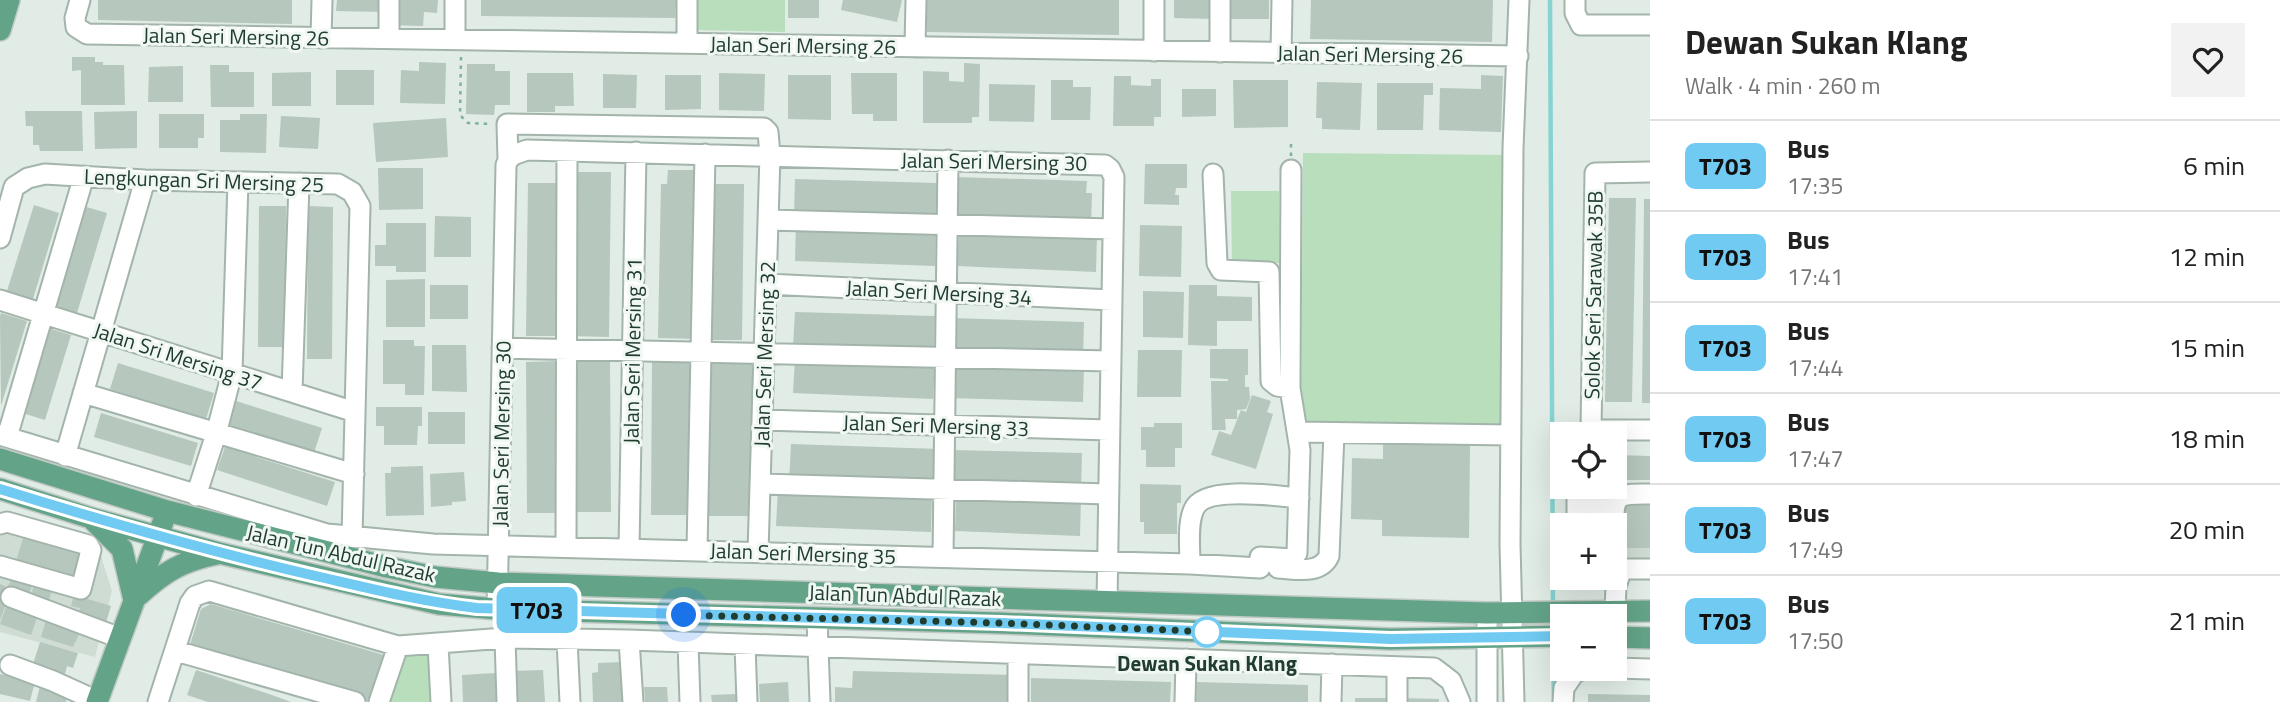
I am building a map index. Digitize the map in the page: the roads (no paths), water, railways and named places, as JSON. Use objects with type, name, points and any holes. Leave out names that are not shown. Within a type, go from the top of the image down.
[{"type":"main road","points":[[0,30],[9,0]]},
{"type":"main road","name":"Jalan Tun Abdul Razak","points":[[0,459],[167,510],[387,567],[436,577],[498,583],[1487,613],[1550,611]]},
{"type":"main road","name":"Jalan Tun Abdul Razak","points":[[0,489],[91,518],[219,553],[439,604],[497,609],[1001,623],[1335,637],[1550,636]]},
{"type":"main road","points":[[134,600],[167,510]]},
{"type":"main road","points":[[91,518],[121,550],[134,600]]},
{"type":"main road","points":[[96,698],[109,635],[134,600],[161,575],[184,562],[219,553]]},
{"type":"main road","points":[[957,597],[965,609],[1001,623]]},
{"type":"main road","name":"Jalan Tun Abdul Razak","points":[[1627,611],[1650,611]]},
{"type":"main road","points":[[1627,637],[1650,638]]},
{"type":"street","name":"Jalan Seri Mersing 26","points":[[80,0],[75,18],[76,27],[87,34],[1518,56]]},
{"type":"street","points":[[321,38],[322,0]]},
{"type":"street","points":[[389,0],[389,39]]},
{"type":"street","points":[[455,0],[458,40]]},
{"type":"street","points":[[687,0],[687,43]]},
{"type":"street","points":[[915,47],[916,0]]},
{"type":"street","points":[[1154,0],[1154,51]]},
{"type":"street","points":[[1220,0],[1220,52]]},
{"type":"street","points":[[1281,53],[1282,0]]},
{"type":"street","points":[[1514,702],[1511,613],[1513,148],[1519,0]]},
{"type":"street","points":[[1575,0],[1575,13],[1581,25],[1650,25]]},
{"type":"street","name":"Jalan Seri Mersing 30","points":[[497,609],[507,124],[764,128],[770,138],[770,155]]},
{"type":"street","name":"Jalan Seri Mersing 30","points":[[508,160],[527,150],[1105,164],[1114,177],[1107,601]]},
{"type":"street","points":[[566,547],[567,151]]},
{"type":"street","name":"Jalan Seri Mersing 31","points":[[629,549],[636,152]]},
{"type":"street","points":[[697,551],[705,154]]},
{"type":"street","name":"Jalan Seri Mersing 32","points":[[758,552],[770,155]]},
{"type":"street","points":[[943,557],[947,160]]},
{"type":"street","points":[[1260,568],[1260,557],[1293,559],[1297,553],[1298,432],[1290,388],[1291,170]]},
{"type":"street","name":"Solok Seri Sarawak 35B","points":[[1588,422],[1595,173],[1650,172]]},
{"type":"street","name":"Lengkungan Sri Mersing 25","points":[[0,238],[14,187],[28,178],[45,174],[145,180],[338,184],[352,192],[360,206],[352,538]]},
{"type":"street","points":[[1213,174],[1217,263],[1221,270],[1291,271]]},
{"type":"street","points":[[84,176],[3,436],[327,534],[352,538],[498,545]]},
{"type":"street","points":[[65,456],[145,180]]},
{"type":"street","points":[[196,496],[232,373],[238,182]]},
{"type":"street","points":[[292,392],[299,183]]},
{"type":"street","points":[[768,220],[1113,229]]},
{"type":"street","points":[[1269,272],[1271,381],[1276,386],[1290,388]]},
{"type":"street","name":"Jalan Seri Mersing 34","points":[[766,284],[1112,299]]},
{"type":"street","name":"Jalan Sri Mersing 37","points":[[0,300],[355,412]]},
{"type":"street","points":[[502,348],[1111,361]]},
{"type":"street","points":[[83,393],[354,474]]},
{"type":"street","name":"Jalan Seri Mersing 33","points":[[762,420],[1110,430]]},
{"type":"street","points":[[1627,431],[1650,430]]},
{"type":"street","points":[[1298,432],[1511,435]]},
{"type":"street","name":"Jalan Seri Mersing 35","points":[[498,545],[1315,569],[1325,565],[1329,556],[1334,433]]},
{"type":"street","points":[[760,484],[1108,494]]},
{"type":"street","points":[[1614,513],[1617,498],[1623,494],[1650,494]]},
{"type":"street","points":[[1190,564],[1192,511],[1198,502],[1209,496],[1227,495],[1299,498]]},
{"type":"street","points":[[0,524],[7,522],[65,538],[88,545],[91,550],[80,589],[0,566]]},
{"type":"street","points":[[1627,567],[1650,569]]},
{"type":"street","points":[[158,702],[190,603],[195,596],[209,591],[398,646],[505,638],[629,640],[1434,668],[1451,681],[1460,701]]},
{"type":"street","points":[[11,597],[109,635]]},
{"type":"street","points":[[1487,613],[1487,702]]},
{"type":"street","points":[[817,619],[820,702]]},
{"type":"street","points":[[505,638],[507,702]]},
{"type":"street","points":[[567,640],[570,702]]},
{"type":"street","points":[[629,640],[633,702]]},
{"type":"street","points":[[688,643],[690,702]]},
{"type":"street","points":[[438,644],[441,702]]},
{"type":"street","points":[[745,645],[747,702]]},
{"type":"street","points":[[379,702],[398,646]]},
{"type":"street","points":[[176,651],[355,702]]},
{"type":"street","points":[[1018,654],[1018,702]]},
{"type":"street","points":[[1185,702],[1186,659]]},
{"type":"street","points":[[1331,702],[1332,664]]},
{"type":"street","points":[[10,665],[96,698]]},
{"type":"street","points":[[1397,667],[1397,702]]},
{"type":"street","points":[[1627,668],[1650,669]]},
{"type":"street","points":[[1563,702],[1564,688],[1571,681]]},
{"type":"waterway","points":[[1550,0],[1553,604]]},
{"type":"waterway","points":[[1554,681],[1554,701]]},
{"type":"place","name":"Dewan Sukan Klang","points":[[1207,632]]}]
